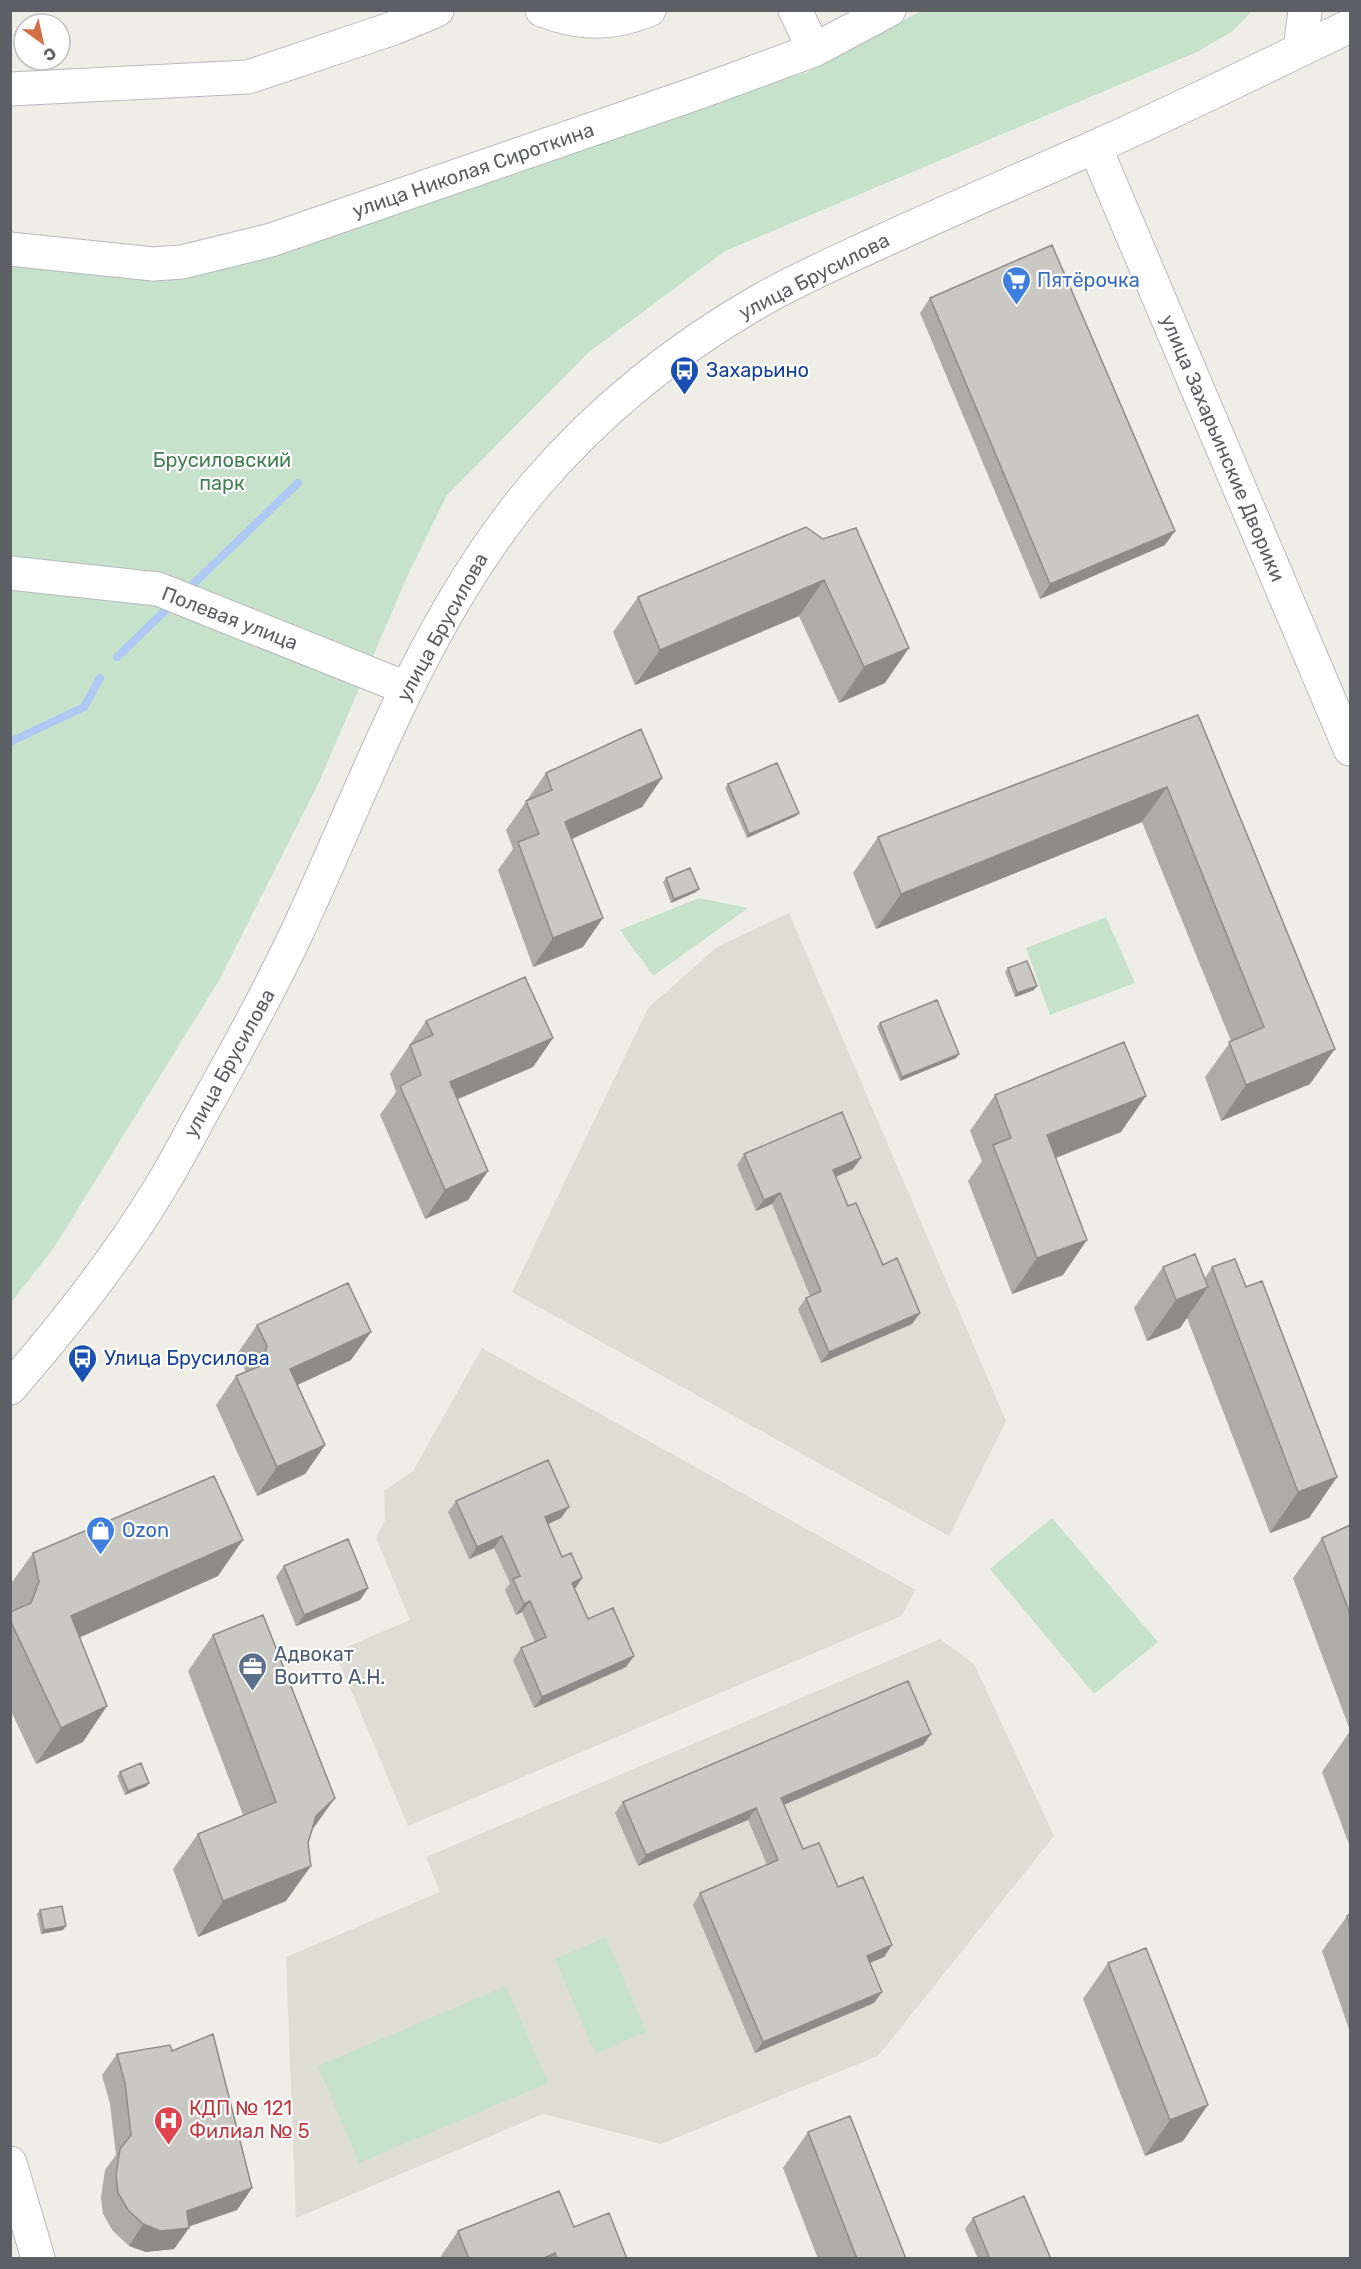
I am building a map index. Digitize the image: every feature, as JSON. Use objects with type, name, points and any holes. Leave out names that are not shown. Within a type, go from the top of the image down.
[{"type":"street","points":[[10,89],[248,77],[394,28],[437,10]]},
{"type":"street","points":[[542,10],[558,16],[590,22],[624,20],[649,10]]},
{"type":"street","points":[[795,10],[814,50]]},
{"type":"street","name":"улица Николая Сироткина","points":[[10,249],[153,264],[182,262],[253,245],[697,93],[814,50],[889,10]]},
{"type":"street","points":[[1300,50],[1305,10]]},
{"type":"street","points":[[1329,10],[1350,21]]},
{"type":"street","name":"улица Брусилова","points":[[10,1388],[70,1315],[155,1197],[264,1002],[406,688],[450,604],[484,551],[537,484],[592,426],[646,378],[698,339],[762,299],[935,217],[1095,147],[1350,26]]},
{"type":"street","name":"улица Захарьинские Дворики","points":[[1095,147],[1350,749]]},
{"type":"street","name":"Полевая улица","points":[[10,573],[158,589],[406,688]]},
{"type":"street","points":[[10,2163],[38,2259]]},
{"type":"shaded area","points":[[789,913],[1006,1421],[949,1536],[512,1292],[648,1008],[717,947]]},
{"type":"shaded area","points":[[482,1348],[916,1590],[901,1616],[408,1826],[335,1652],[410,1620],[376,1538],[385,1520],[384,1491],[413,1471]]},
{"type":"shaded area","points":[[940,1639],[974,1664],[1054,1836],[878,2056],[661,2144],[543,2114],[296,2218],[286,1957],[440,1892],[426,1857]]},
{"type":"green space","name":"Брусиловский парк","points":[[921,11],[1252,11],[1233,31],[1197,52],[725,251],[589,352],[447,495],[407,577],[319,782],[218,982],[55,1246],[11,1303],[11,255],[170,267],[549,148],[808,72]]},
{"type":"green space","points":[[699,898],[748,908],[653,976],[620,930]]},
{"type":"green space","points":[[1106,917],[1135,983],[1050,1015],[1026,948]]},
{"type":"green space","points":[[1052,1518],[1158,1642],[1094,1694],[990,1569]]},
{"type":"green space","points":[[606,1937],[646,2032],[595,2054],[555,1959]]},
{"type":"green space","points":[[506,1986],[548,2083],[359,2163],[318,2066]]},
{"type":"building","points":[[1052,245],[1175,531],[1050,584],[930,298]]},
{"type":"building","points":[[806,527],[823,539],[856,528],[909,648],[864,667],[824,580],[660,650],[638,597]]},
{"type":"building","points":[[1198,715],[1335,1049],[1246,1085],[1229,1042],[1264,1027],[1167,787],[901,894],[878,837]]},
{"type":"building","points":[[641,729],[662,778],[565,822],[603,918],[553,938],[518,842],[539,834],[526,801],[552,790],[546,773]]},
{"type":"building","points":[[777,763],[799,813],[749,834],[728,784]]},
{"type":"building","points":[[690,868],[699,889],[674,899],[666,878]]},
{"type":"building","points":[[1027,961],[1037,986],[1017,993],[1008,968]]},
{"type":"building","points":[[525,977],[553,1038],[450,1082],[488,1171],[445,1190],[400,1086],[421,1075],[410,1045],[433,1035],[426,1021]]},
{"type":"building","points":[[937,1000],[959,1054],[902,1077],[880,1023]]},
{"type":"building","points":[[1124,1042],[1146,1096],[1047,1135],[1087,1240],[1037,1258],[993,1145],[1011,1138],[995,1095]]},
{"type":"building","points":[[842,1112],[861,1158],[833,1170],[848,1206],[856,1203],[883,1265],[897,1258],[920,1313],[829,1352],[806,1298],[821,1291],[780,1193],[764,1200],[744,1154]]},
{"type":"building","points":[[1195,1254],[1208,1287],[1176,1300],[1163,1267]]},
{"type":"building","points":[[1235,1259],[1246,1287],[1262,1281],[1337,1477],[1298,1492],[1212,1267]]},
{"type":"building","points":[[348,1283],[371,1332],[290,1369],[325,1445],[277,1467],[236,1376],[260,1366],[267,1346],[257,1325]]},
{"type":"building","points":[[548,1460],[569,1507],[545,1517],[562,1557],[571,1553],[582,1578],[572,1583],[588,1619],[613,1608],[634,1656],[542,1697],[521,1648],[546,1637],[530,1601],[524,1604],[513,1579],[520,1576],[502,1536],[477,1547],[456,1501]]},
{"type":"building","points":[[214,1476],[243,1540],[71,1616],[107,1706],[61,1728],[10,1620],[10,1612],[31,1603],[39,1582],[33,1553]]},
{"type":"building","points":[[1350,1525],[1350,1614],[1322,1538]]},
{"type":"building","points":[[348,1539],[368,1588],[304,1615],[284,1566]]},
{"type":"building","points":[[263,1615],[335,1798],[316,1816],[308,1843],[311,1866],[223,1901],[198,1834],[276,1802],[213,1635]]},
{"type":"building","points":[[908,1681],[931,1734],[781,1798],[803,1849],[819,1843],[838,1887],[863,1877],[892,1945],[867,1956],[882,1992],[763,2042],[700,1893],[778,1860],[756,1808],[646,1855],[623,1802]]},
{"type":"building","points":[[141,1763],[149,1783],[128,1791],[120,1772]]},
{"type":"building","points":[[62,1906],[66,1926],[44,1930],[40,1910]]},
{"type":"building","points":[[1146,1948],[1208,2105],[1170,2120],[1108,1963]]},
{"type":"building","name":"КДП № 121 Филиал № 5","points":[[213,2034],[252,2188],[187,2211],[189,2228],[161,2231],[143,2224],[128,2210],[118,2193],[116,2175],[120,2149],[131,2135],[125,2083],[117,2054],[170,2045],[172,2051]]},
{"type":"building","points":[[850,2116],[906,2259],[857,2259],[808,2132]]},
{"type":"building","points":[[559,2191],[574,2227],[609,2213],[627,2259],[557,2259],[555,2253],[542,2259],[469,2259],[458,2231]]},
{"type":"building","points":[[1024,2196],[1051,2259],[990,2259],[973,2218]]},
{"type":"waterway","points":[[185,592],[298,483]]},
{"type":"waterway","points":[[117,657],[172,604]]},
{"type":"waterway","points":[[10,742],[84,707],[100,678]]},
{"type":"place","name":"Пятёрочка","points":[[1016,306]]},
{"type":"place","name":"Захарьино","points":[[685,396]]},
{"type":"place","name":"Улица Брусилова","points":[[83,1384]]},
{"type":"place","name":"Ozon","points":[[101,1556]]},
{"type":"place","name":"Адвокат Воитто А.Н.","points":[[253,1692]]},
{"type":"place","name":"КДП № 121 Филиал № 5","points":[[168,2146]]}]
